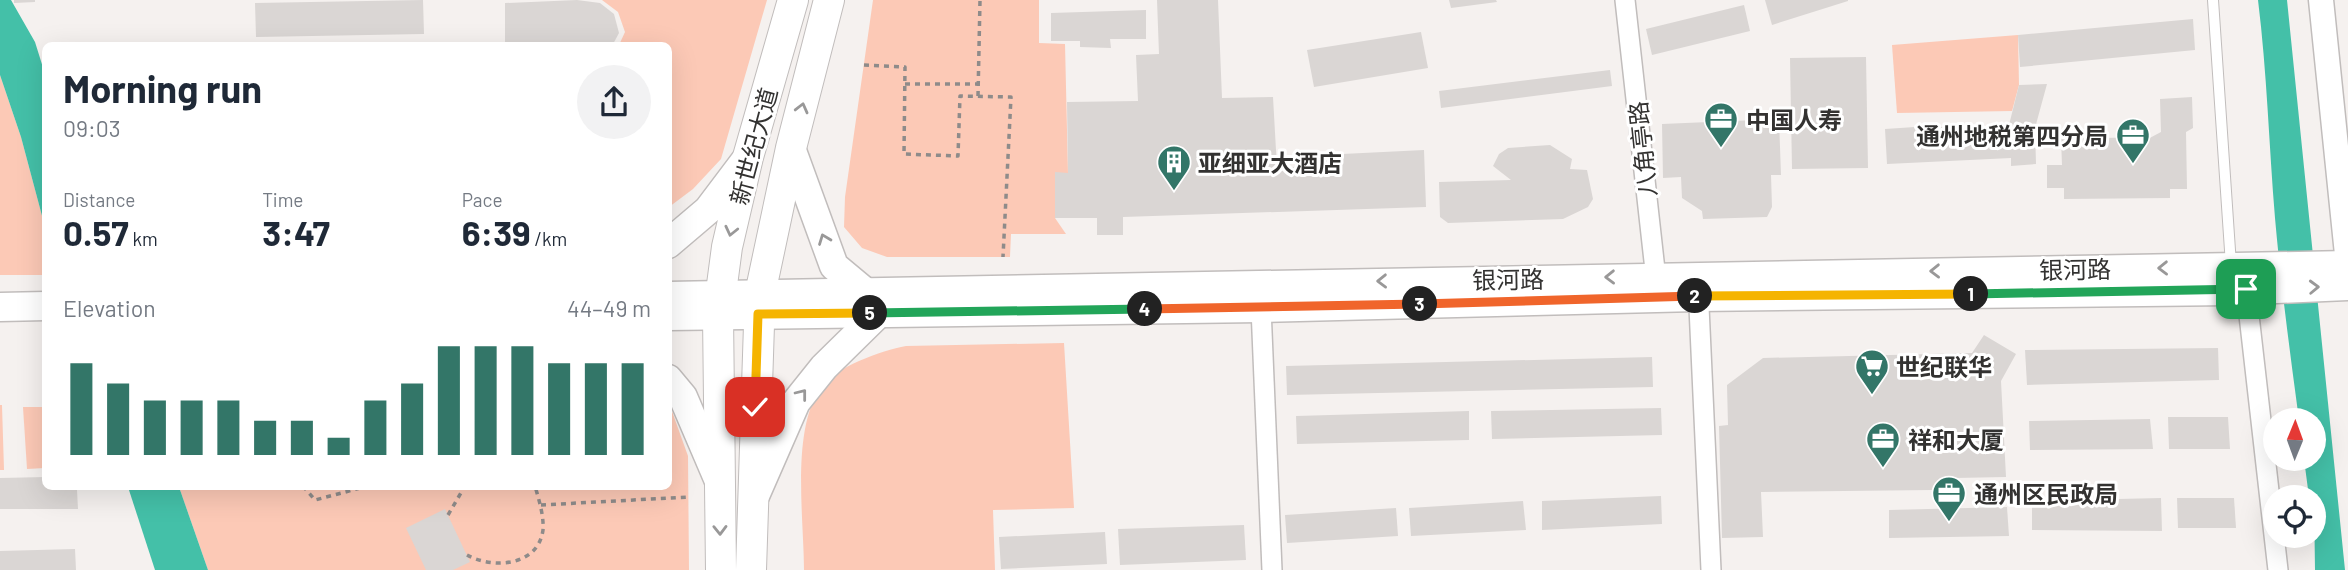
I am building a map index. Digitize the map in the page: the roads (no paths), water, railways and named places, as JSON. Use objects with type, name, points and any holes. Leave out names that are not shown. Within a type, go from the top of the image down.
[{"type":"main road","name":"新世纪大道","points":[[720,570],[720,305],[727,247],[748,157],[793,0]]},
{"type":"main road","name":"新世纪大道","points":[[751,570],[759,304],[791,148],[830,0]]},
{"type":"main road","points":[[753,500],[796,402],[872,302],[834,266],[791,148]]},
{"type":"main road","points":[[672,241],[708,210],[748,157]]},
{"type":"main road","name":"银河路","points":[[2236,282],[2348,264]]},
{"type":"main road","name":"银河路","points":[[672,315],[720,305],[1697,286],[2236,282],[2348,286]]},
{"type":"main road","name":"银河路","points":[[872,302],[1261,308],[1657,287]]},
{"type":"main road","name":"银河路","points":[[672,297],[720,305]]},
{"type":"main road","points":[[0,307],[42,306]]},
{"type":"main road","points":[[0,325],[42,324]]},
{"type":"main road","points":[[672,384],[683,397],[719,481]]},
{"type":"street","name":"八角亭路","points":[[1625,0],[1657,287]]},
{"type":"street","points":[[2320,0],[2348,264]]},
{"type":"street","points":[[2236,282],[2278,570]]},
{"type":"street","points":[[1697,286],[1711,570]]},
{"type":"street","points":[[1261,308],[1272,570]]},
{"type":"lane","points":[[2213,0],[2236,282]]},
{"type":"place","name":"中国人寿","points":[[1721,149]]},
{"type":"place","name":"通州地税第四分局","points":[[2133,165]]},
{"type":"place","name":"亚细亚大酒店","points":[[1174,192]]},
{"type":"place","name":"世纪联华","points":[[1872,396]]},
{"type":"place","name":"祥和大厦","points":[[1883,469]]},
{"type":"place","name":"通州区民政局","points":[[1949,523]]}]
